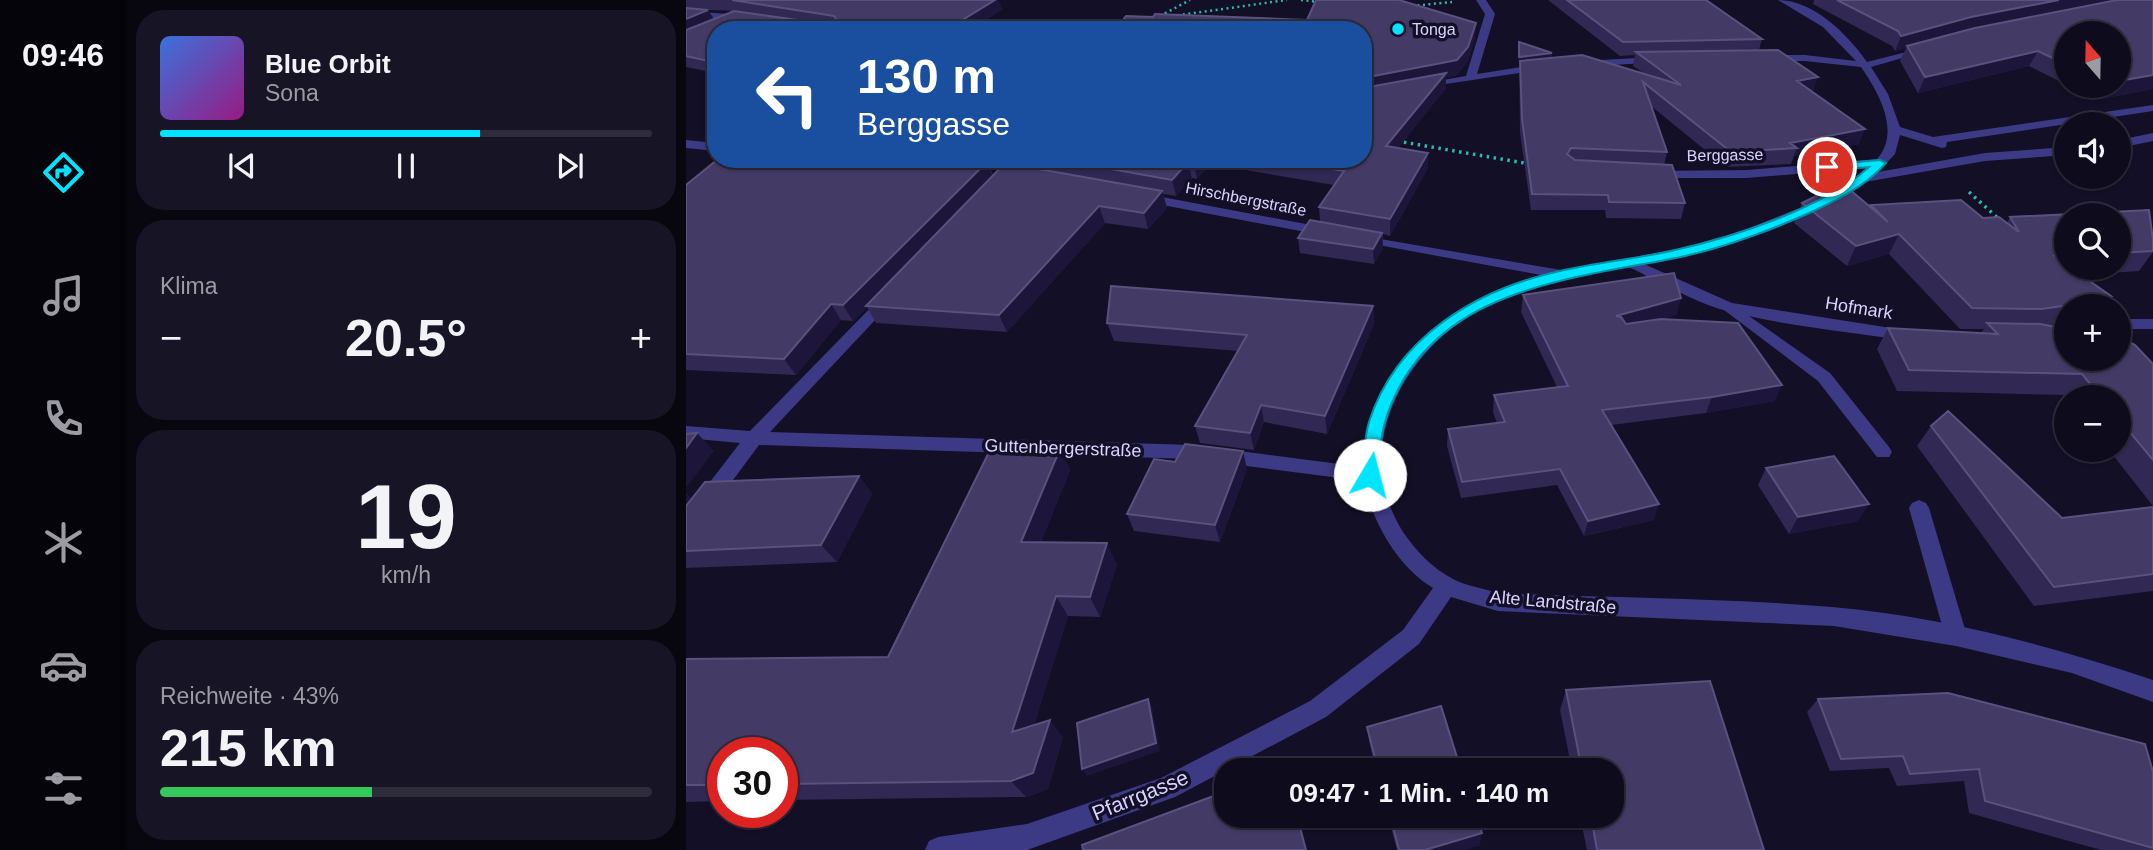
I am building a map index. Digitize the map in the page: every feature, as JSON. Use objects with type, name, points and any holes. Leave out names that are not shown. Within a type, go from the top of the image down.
[{"type":"street","points":[[1471,77],[1490,14],[1481,0]]},
{"type":"street","points":[[1783,0],[1817,18],[1841,37],[1867,65],[1885,100],[1895,129],[1985,157]]},
{"type":"street","points":[[686,14],[751,19]]},
{"type":"street","points":[[730,21],[739,17]]},
{"type":"street","points":[[1751,59],[1805,58],[1867,65],[1940,44]]},
{"type":"street","points":[[1564,65],[1670,60]]},
{"type":"street","points":[[1417,87],[1551,66]]},
{"type":"street","points":[[1932,141],[2153,108]]},
{"type":"street","name":"Alte Landstraße","points":[[1895,129],[1892,147],[1880,163],[1861,180],[1827,200],[1777,223],[1717,243],[1560,275],[1498,294],[1458,316],[1424,344],[1398,377],[1377,423],[1370,475],[1383,518],[1410,559],[1447,586],[1498,602],[1834,617],[1956,636],[2072,663],[2153,691]]},
{"type":"street","points":[[2131,141],[2153,136]]},
{"type":"street","points":[[686,144],[707,146]]},
{"type":"street","points":[[1861,180],[1985,157],[2054,152]]},
{"type":"street","name":"Berggasse","points":[[1637,173],[1747,174],[1880,163]]},
{"type":"street","name":"Hirschbergstraße","points":[[1129,195],[1560,275]]},
{"type":"street","points":[[1627,262],[1729,307],[1824,377],[1883,452]]},
{"type":"street","points":[[686,528],[754,438],[895,290]]},
{"type":"street","name":"Hofmark","points":[[1729,307],[1924,336]]},
{"type":"street","points":[[2131,324],[2153,324]]},
{"type":"street","name":"Guttenbergerstraße","points":[[686,432],[754,438],[1192,452],[1370,475]]},
{"type":"street","points":[[1919,508],[1956,636]]},
{"type":"street","name":"Pfarrgasse","points":[[938,850],[1027,837],[1166,789],[1318,709],[1411,637],[1447,586]]},
{"type":"path","points":[[1190,0],[1157,18],[1287,0]]},
{"type":"path","points":[[1301,0],[1325,2]]},
{"type":"path","points":[[1405,6],[1460,1]]},
{"type":"path","points":[[1388,139],[1537,164]]},
{"type":"path","points":[[1940,165],[2006,226]]},
{"type":"building","points":[[732,0],[995,0],[961,21],[833,21],[836,19],[834,16]]},
{"type":"building","points":[[1316,0],[1399,0],[1476,23],[1468,47],[1457,60],[1372,76],[1372,21],[1122,21],[1126,16],[1153,17],[1155,14],[1307,20]]},
{"type":"building","points":[[1567,0],[1706,0],[1762,39],[1623,42]]},
{"type":"building","points":[[1837,0],[2059,0],[1971,17],[1901,36],[1898,31]]},
{"type":"building","points":[[2117,0],[2153,0],[2153,75],[2132,79],[2132,21],[2054,21],[2054,59],[2038,51],[1925,77],[1907,46],[1975,28]]},
{"type":"building","points":[[686,8],[708,10],[686,19]]},
{"type":"building","points":[[734,11],[805,21],[709,21]]},
{"type":"building","points":[[707,22],[707,61],[686,56],[686,30]]},
{"type":"building","points":[[1519,42],[1552,53],[1519,57]]},
{"type":"building","points":[[1778,50],[1818,77],[1797,81],[1865,129],[1790,143],[1797,148],[1731,152],[1643,82],[1667,152],[1571,148],[1567,154],[1575,160],[1672,165],[1685,203],[1609,202],[1608,195],[1532,194],[1522,119],[1520,61],[1582,55],[1681,85],[1636,52]]},
{"type":"building","points":[[1446,73],[1386,146],[1428,153],[1390,219],[1319,207],[1344,171],[1326,168],[1372,168],[1372,86]]},
{"type":"building","points":[[707,168],[981,168],[843,305],[831,304],[784,359],[686,354],[686,185]]},
{"type":"building","points":[[1000,168],[1033,168],[1162,191],[1144,213],[1099,206],[999,315],[866,306]]},
{"type":"building","points":[[1105,168],[1183,168],[1172,180]]},
{"type":"building","points":[[1842,183],[1888,222],[1871,205],[1961,200],[1983,218],[1999,217],[2019,232],[2010,217],[2054,215],[2054,280],[2088,280],[2108,294],[2054,294],[2054,307],[2041,309],[1972,308],[1899,234],[1856,246],[1802,203]]},
{"type":"building","points":[[2149,210],[2153,251],[2131,252],[2131,211]]},
{"type":"building","points":[[1310,220],[1382,233],[1373,249],[1298,238]]},
{"type":"building","points":[[1674,273],[1681,298],[1616,316],[1621,317],[1626,324],[1661,319],[1738,323],[1782,385],[1712,397],[1602,410],[1659,504],[1588,521],[1560,469],[1462,482],[1448,429],[1505,422],[1494,395],[1568,386],[1523,295]]},
{"type":"building","points":[[1111,286],[1373,306],[1325,416],[1261,405],[1250,433],[1195,426],[1247,335],[1107,323]]},
{"type":"building","points":[[1987,323],[2054,327],[2054,371],[2131,371],[2131,343],[2135,345],[2153,364],[2153,460],[2131,433],[2131,385],[2091,385],[2082,374],[1909,370],[1888,328],[1998,334]]},
{"type":"building","points":[[1948,411],[2062,518],[2153,507],[2153,574],[2054,587],[1931,426]]},
{"type":"building","points":[[697,433],[686,448],[686,434]]},
{"type":"building","points":[[1185,444],[1243,451],[1215,525],[1127,514],[1154,459],[1175,462]]},
{"type":"building","points":[[991,448],[1060,449],[1021,542],[1107,543],[1090,597],[1056,596],[1012,732],[1050,720],[1033,773],[1011,781],[798,784],[798,737],[707,737],[707,785],[686,785],[686,659],[888,657]]},
{"type":"building","points":[[1834,456],[1869,504],[1798,517],[1766,468]]},
{"type":"building","points":[[859,476],[821,545],[686,551],[686,506],[705,482]]},
{"type":"building","points":[[1710,681],[1764,850],[1597,850],[1593,828],[1624,828],[1624,758],[1580,758],[1566,690]]},
{"type":"building","points":[[1948,693],[2145,744],[2153,772],[2153,848],[1985,801],[1979,769],[1910,774],[1903,756],[1841,759],[1818,699]]},
{"type":"building","points":[[1148,699],[1156,743],[1082,769],[1077,723]]},
{"type":"building","points":[[1441,706],[1457,758],[1375,758],[1367,727]]},
{"type":"building","points":[[1214,796],[1214,828],[1300,828],[1306,850],[1083,850],[1082,845]]},
{"type":"building","points":[[1393,828],[1480,828],[1482,833],[1425,850],[1399,850]]},
{"type":"place","name":"Tonga","points":[[1398,29]]},
{"type":"route","points":[[1370,475],[1377,423],[1398,377],[1424,344],[1458,316],[1498,294],[1560,275],[1678,253],[1777,223],[1827,200],[1861,180],[1880,163],[1827,167]]}]
